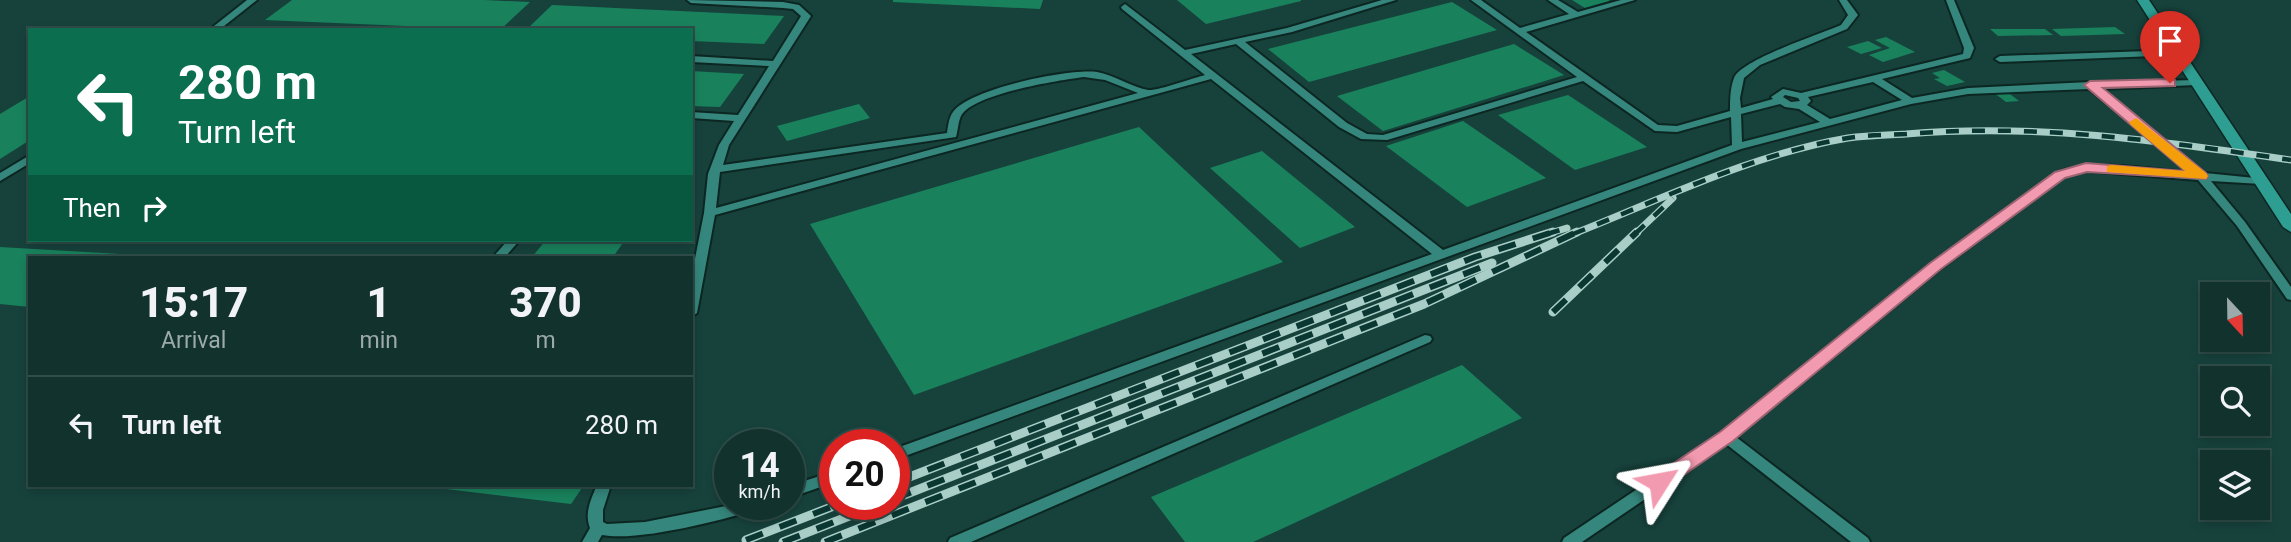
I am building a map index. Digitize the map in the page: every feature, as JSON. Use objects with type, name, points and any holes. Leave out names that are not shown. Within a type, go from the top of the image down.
[{"type":"street","points":[[2143,0],[2291,227]]},
{"type":"lane","points":[[216,28],[253,0]]},
{"type":"lane","points":[[691,0],[783,5],[804,11],[806,16],[724,145],[716,169],[693,302]]},
{"type":"lane","points":[[1183,53],[1239,42],[1392,0]]},
{"type":"lane","points":[[1475,0],[1655,128],[1676,129],[1779,100],[1789,105],[1875,79],[1967,56],[1969,48],[1950,0]]},
{"type":"lane","points":[[1552,0],[1577,15]]},
{"type":"lane","points":[[1520,31],[1631,0]]},
{"type":"lane","points":[[1737,148],[1735,97],[1739,77],[1746,70],[1844,27],[1853,15],[1843,0]]},
{"type":"lane","points":[[1125,7],[1440,254]]},
{"type":"lane","points":[[1239,42],[1343,125],[1364,136],[1383,138],[1584,78]]},
{"type":"lane","points":[[2000,59],[2178,54]]},
{"type":"lane","points":[[693,59],[776,64]]},
{"type":"lane","points":[[716,169],[952,135],[957,113],[967,104],[1019,85],[1064,76],[1094,74],[1148,94]]},
{"type":"lane","points":[[710,213],[1212,76]]},
{"type":"lane","points":[[1875,79],[1910,101]]},
{"type":"lane","points":[[910,449],[1737,148],[1910,101],[1968,91],[2197,82]]},
{"type":"lane","points":[[2090,85],[2201,176],[2241,224],[2291,296]]},
{"type":"lane","points":[[1801,101],[1829,122]]},
{"type":"lane","points":[[693,115],[742,118]]},
{"type":"lane","points":[[0,178],[28,159]]},
{"type":"lane","points":[[1570,542],[1726,437],[1936,266],[2060,175],[2086,168],[2261,181]]},
{"type":"lane","points":[[500,256],[512,242]]},
{"type":"lane","points":[[957,542],[1425,339]]},
{"type":"lane","points":[[1726,437],[1862,542]]},
{"type":"lane","points":[[603,487],[596,506],[593,536],[614,541],[639,541],[671,534],[714,519]]},
{"type":"building","points":[[292,0],[530,2],[502,28],[265,20]]},
{"type":"building","points":[[893,0],[1043,0],[1040,9]]},
{"type":"building","points":[[1177,0],[1301,0],[1301,1],[1206,24]]},
{"type":"building","points":[[1572,0],[1609,0],[1609,1],[1585,8]]},
{"type":"building","points":[[1452,2],[1497,30],[1309,82],[1268,49]]},
{"type":"building","points":[[552,5],[784,16],[764,44],[693,41],[693,28],[528,28]]},
{"type":"building","points":[[2115,27],[2125,34],[2061,36],[2052,29]]},
{"type":"building","points":[[1990,29],[2045,29],[2053,35],[1998,36]]},
{"type":"building","points":[[1886,37],[1915,52],[1883,62],[1869,55],[1890,48],[1875,40]]},
{"type":"building","points":[[1868,41],[1882,48],[1861,54],[1847,47]]},
{"type":"building","points":[[1514,44],[1564,75],[1383,131],[1337,96]]},
{"type":"building","points":[[1944,70],[1965,82],[1947,86],[1934,79],[1940,78],[1932,73]]},
{"type":"building","points":[[693,71],[744,74],[720,107],[693,106]]},
{"type":"building","points":[[2006,91],[2019,101],[2006,102],[1993,92]]},
{"type":"building","points":[[1568,95],[1647,147],[1575,170],[1498,115]]},
{"type":"building","points":[[28,97],[28,141],[0,159],[0,114]]},
{"type":"building","points":[[859,104],[870,118],[787,141],[777,126]]},
{"type":"building","points":[[1463,121],[1546,178],[1467,207],[1386,146]]},
{"type":"building","points":[[1139,127],[1283,262],[914,395],[810,224]]},
{"type":"building","points":[[1262,151],[1355,227],[1300,248],[1210,168]]},
{"type":"building","points":[[544,242],[624,242],[614,256],[533,256]]},
{"type":"building","points":[[0,247],[137,255],[28,256],[28,307],[0,304]]},
{"type":"building","points":[[1462,365],[1522,418],[1253,542],[1185,542],[1151,497]]},
{"type":"building","points":[[430,487],[583,487],[571,504]]},
{"type":"railway","points":[[1573,234],[1743,166],[1813,145],[1862,136],[1955,131],[2052,132],[2194,146],[2291,160]]},
{"type":"railway","points":[[1635,234],[1673,198]]},
{"type":"railway","points":[[1547,234],[1567,228]]},
{"type":"railway","points":[[910,477],[1475,257],[1553,232]]},
{"type":"railway","points":[[825,542],[1424,304],[1577,232]]},
{"type":"railway","points":[[1553,312],[1637,232]]},
{"type":"railway","points":[[910,493],[1492,263]]},
{"type":"railway","points":[[746,540],[819,512]]},
{"type":"railway","points":[[783,542],[839,520]]},
{"type":"slow traffic","points":[[2112,169],[2201,176],[2136,122]]},
{"type":"route","points":[[1659,482],[1726,437],[1936,266],[2060,175],[2086,168],[2201,176],[2090,85],[2170,83]]}]
